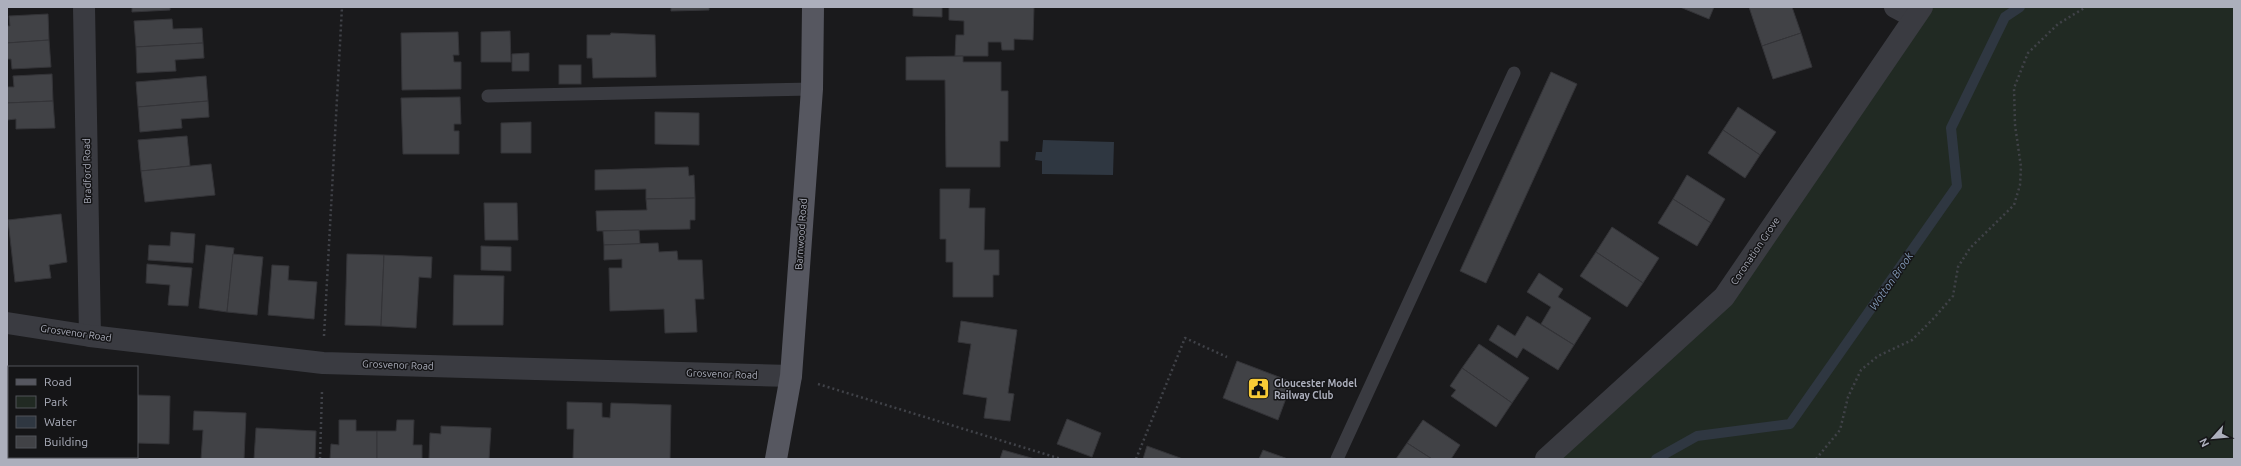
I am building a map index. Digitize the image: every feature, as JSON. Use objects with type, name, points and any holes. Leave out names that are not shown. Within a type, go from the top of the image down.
[{"type":"main road","name":"Barnwood Road","points":[[776,459],[791,376],[812,89],[813,7]]},
{"type":"street","name":"Bradford Road","points":[[84,7],[90,336]]},
{"type":"street","points":[[1895,7],[1918,12]]},
{"type":"street","name":"Coronation Grove","points":[[1546,459],[1724,297],[1918,12]]},
{"type":"street","name":"Grosvenor Road","points":[[7,323],[90,336],[323,362],[791,376]]},
{"type":"lane","points":[[1337,459],[1514,73]]},
{"type":"lane","points":[[488,96],[812,89]]},
{"type":"path","points":[[320,459],[323,362],[342,7]]},
{"type":"path","points":[[1816,459],[1840,430],[1848,397],[1861,370],[1878,356],[1912,340],[1934,318],[1953,296],[1958,266],[1970,248],[2014,205],[2020,185],[2021,167],[2015,125],[2014,88],[2028,53],[2058,24],[2086,7]]},
{"type":"path","points":[[1136,459],[1185,338],[1227,357]]},
{"type":"path","points":[[791,376],[1061,459]]},
{"type":"green space","points":[[1922,7],[2234,7],[2234,459],[1546,459],[1724,297]]},
{"type":"water","points":[[1043,140],[1114,142],[1113,175],[1042,174],[1042,161],[1035,160],[1036,152],[1042,152]]},
{"type":"building","points":[[132,7],[170,7],[170,10],[132,12]]},
{"type":"building","points":[[671,7],[709,7],[709,10],[671,11]]},
{"type":"building","points":[[913,7],[942,7],[942,17],[913,16]]},
{"type":"building","points":[[949,7],[1034,7],[1033,40],[1014,39],[1014,50],[1002,50],[1001,42],[988,42],[988,56],[955,56],[956,35],[964,35],[964,21],[949,20]]},
{"type":"building","points":[[1680,7],[1714,7],[1709,19]]},
{"type":"building","points":[[1749,7],[1792,7],[1801,33],[1762,46]]},
{"type":"building","points":[[48,14],[49,40],[7,43],[7,26],[10,26],[9,16]]},
{"type":"building","points":[[172,19],[173,29],[202,28],[203,43],[136,47],[134,21]]},
{"type":"building","points":[[510,31],[511,62],[481,62],[481,32]]},
{"type":"building","points":[[458,32],[459,55],[453,55],[454,62],[461,62],[461,89],[402,90],[401,33]]},
{"type":"building","points":[[611,33],[655,35],[656,77],[593,78],[592,58],[587,58],[587,35],[610,35]]},
{"type":"building","points":[[1801,33],[1812,67],[1773,79],[1762,46]]},
{"type":"building","points":[[49,40],[51,67],[12,69],[11,59],[7,59],[7,43]]},
{"type":"building","points":[[203,43],[204,58],[175,60],[176,71],[137,73],[136,47]]},
{"type":"building","points":[[529,53],[529,71],[512,71],[512,54]]},
{"type":"building","points":[[963,56],[963,62],[1001,62],[1001,91],[1008,91],[1008,141],[1000,141],[1000,167],[946,167],[945,80],[906,80],[906,57]]},
{"type":"building","points":[[559,65],[581,65],[581,84],[559,84]]},
{"type":"building","points":[[1551,72],[1577,84],[1486,283],[1460,271]]},
{"type":"building","points":[[52,74],[53,101],[7,103],[7,87],[14,87],[13,76]]},
{"type":"building","points":[[206,76],[208,101],[138,107],[136,82]]},
{"type":"building","points":[[460,97],[461,124],[454,124],[454,131],[459,131],[459,154],[403,154],[401,98]]},
{"type":"building","points":[[53,101],[55,128],[16,129],[16,119],[7,120],[7,103]]},
{"type":"building","points":[[208,101],[209,117],[181,119],[182,128],[140,132],[138,107]]},
{"type":"building","points":[[1738,107],[1776,132],[1760,155],[1723,130]]},
{"type":"building","points":[[655,112],[699,113],[699,145],[655,144]]},
{"type":"building","points":[[531,122],[531,153],[501,153],[501,123]]},
{"type":"building","points":[[1723,130],[1760,155],[1745,178],[1708,153]]},
{"type":"building","points":[[187,136],[190,166],[141,171],[138,140]]},
{"type":"building","points":[[211,164],[215,195],[145,202],[141,171]]},
{"type":"building","points":[[688,167],[689,176],[694,175],[695,198],[646,199],[646,189],[595,190],[595,170]]},
{"type":"building","points":[[1687,175],[1725,199],[1711,223],[1673,199]]},
{"type":"building","points":[[940,189],[970,189],[969,208],[985,208],[984,250],[999,250],[999,275],[993,275],[993,297],[953,297],[953,262],[946,262],[946,239],[940,239]]},
{"type":"building","points":[[695,198],[695,220],[690,220],[690,229],[597,231],[596,211],[647,210],[646,199]]},
{"type":"building","points":[[1673,199],[1711,223],[1697,246],[1658,223]]},
{"type":"building","points":[[484,203],[517,203],[518,240],[485,240]]},
{"type":"building","points":[[61,214],[67,262],[49,265],[51,278],[15,282],[8,220]]},
{"type":"building","points":[[1612,227],[1659,258],[1643,283],[1596,252]]},
{"type":"building","points":[[639,230],[640,244],[604,245],[603,231]]},
{"type":"building","points":[[171,232],[195,234],[193,263],[148,260],[149,245],[170,246]]},
{"type":"building","points":[[658,243],[659,252],[677,251],[678,260],[702,260],[704,299],[695,299],[697,332],[665,333],[664,309],[610,311],[609,268],[622,268],[622,259],[604,260],[604,245]]},
{"type":"building","points":[[206,245],[234,248],[227,312],[199,308]]},
{"type":"building","points":[[481,246],[511,247],[511,271],[481,270]]},
{"type":"building","points":[[1596,252],[1643,283],[1627,307],[1580,276]]},
{"type":"building","points":[[233,254],[263,257],[257,315],[227,312]]},
{"type":"building","points":[[347,254],[384,255],[381,326],[345,325]]},
{"type":"building","points":[[384,255],[432,257],[431,278],[419,277],[416,328],[381,326]]},
{"type":"building","points":[[147,264],[192,268],[188,306],[168,305],[170,285],[146,283]]},
{"type":"building","points":[[272,265],[289,266],[288,280],[317,282],[314,319],[268,315]]},
{"type":"building","points":[[1539,273],[1563,289],[1558,297],[1591,318],[1574,345],[1541,324],[1551,307],[1527,292]]},
{"type":"building","points":[[454,275],[504,276],[503,325],[453,325]]},
{"type":"building","points":[[1527,316],[1574,345],[1558,370],[1523,348],[1517,358],[1489,340],[1498,325],[1515,336]]},
{"type":"building","points":[[961,321],[1017,330],[1008,393],[1014,394],[1010,421],[984,418],[987,398],[963,394],[971,344],[958,342]]},
{"type":"building","points":[[1479,344],[1529,378],[1512,403],[1462,368]]},
{"type":"building","points":[[1237,361],[1292,382],[1278,420],[1223,398]]},
{"type":"building","points":[[1462,368],[1512,403],[1496,427],[1451,396],[1456,390],[1450,386]]},
{"type":"building","points":[[7,383],[8,383],[8,427]]},
{"type":"building","points":[[138,395],[170,396],[169,444],[138,443]]},
{"type":"building","points":[[567,402],[602,403],[602,417],[610,418],[611,403],[671,405],[670,459],[573,459],[574,429],[567,429]]},
{"type":"building","points":[[194,411],[246,413],[244,459],[201,459],[203,430],[193,430]]},
{"type":"building","points":[[1067,419],[1101,433],[1092,457],[1057,444]]},
{"type":"building","points":[[339,420],[356,420],[356,431],[377,431],[377,459],[330,459],[331,444],[339,445]]},
{"type":"building","points":[[397,420],[414,420],[413,445],[422,445],[422,459],[377,459],[377,431],[396,431]]},
{"type":"building","points":[[1423,420],[1460,445],[1451,459],[1432,459],[1407,443]]},
{"type":"building","points":[[441,426],[491,428],[489,459],[429,459],[430,433],[441,434]]},
{"type":"building","points":[[256,428],[316,431],[315,459],[254,459]]},
{"type":"building","points":[[1407,443],[1432,459],[1396,459]]},
{"type":"building","points":[[1147,446],[1183,459],[1143,459]]},
{"type":"building","points":[[1003,450],[1035,459],[1000,459]]},
{"type":"building","points":[[1263,450],[1288,459],[1259,459]]},
{"type":"waterway","name":"Wotton Brook","points":[[1656,459],[1697,436],[1790,424],[1957,186],[1951,128],[2005,17],[2020,7]]},
{"type":"place","name":"Gloucester Model Railway Club","points":[[1258,389]]}]
